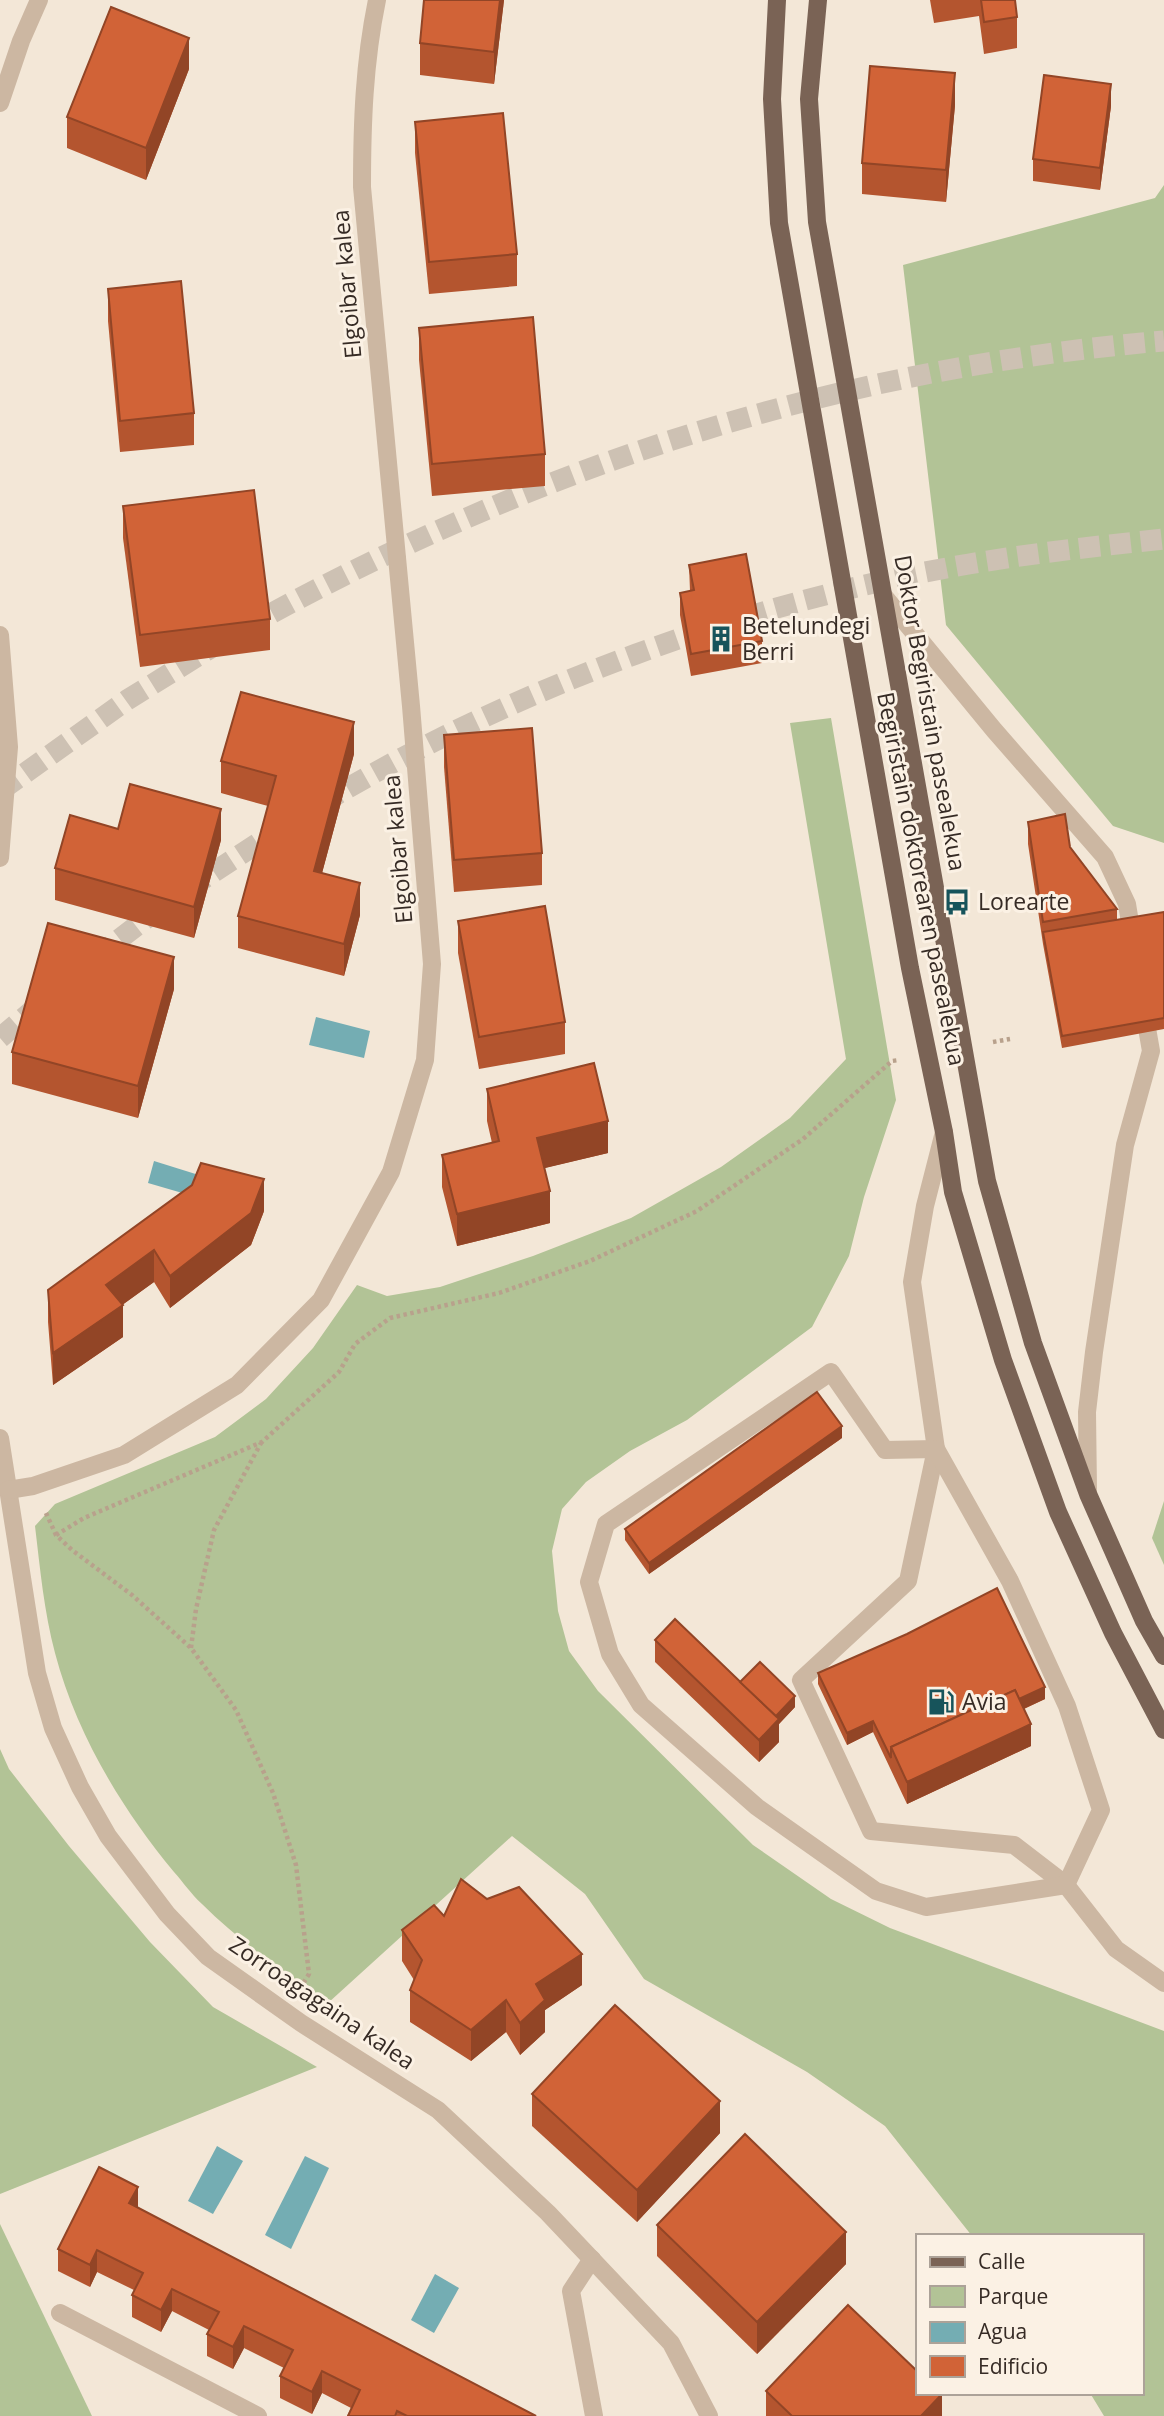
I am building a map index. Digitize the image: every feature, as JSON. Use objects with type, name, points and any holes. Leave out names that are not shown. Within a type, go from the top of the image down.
[{"type":"main road","name":"Begiristain doktorearen pasealekua","points":[[777,0],[772,99],[779,223],[910,968],[944,1132],[953,1192],[999,1347],[1053,1499],[1113,1633],[1164,1730]]},
{"type":"main road","name":"Doktor Begiristain pasealekua","points":[[818,0],[809,99],[817,222],[988,1181],[1033,1343],[1088,1494],[1144,1621],[1164,1656]]},
{"type":"street","points":[[0,103],[21,41],[39,0]]},
{"type":"street","name":"Elgoibar kalea","points":[[8,1490],[33,1486],[124,1455],[237,1385],[321,1300],[391,1172],[425,1060],[432,964],[362,187],[362,113],[368,40],[377,0]]},
{"type":"street","points":[[883,595],[994,730],[1105,857],[1127,904],[1136,957]]},
{"type":"street","points":[[0,635],[9,747],[0,858]]},
{"type":"street","points":[[1088,1494],[1087,1412],[1094,1352],[1125,1145],[1151,1051],[1142,997]]},
{"type":"street","points":[[944,1132],[925,1206],[912,1282],[936,1449],[908,1581],[801,1680],[871,1831],[1014,1845],[1066,1885],[1116,1950],[1164,1983]]},
{"type":"street","points":[[936,1449],[885,1450],[831,1372],[606,1524],[589,1582],[610,1654],[641,1705],[757,1807],[876,1891],[926,1907],[1066,1885]]},
{"type":"street","name":"Zorroagagaina kalea","points":[[0,1438],[37,1673],[53,1728],[80,1787],[108,1836],[167,1914],[208,1957],[284,2011],[438,2110],[513,2179],[671,2343],[709,2416]]},
{"type":"street","points":[[936,1449],[1010,1581],[1067,1706],[1101,1810],[1066,1885]]},
{"type":"street","points":[[592,2259],[570,2291],[594,2416]]},
{"type":"street","points":[[60,2313],[258,2416]]},
{"type":"path","points":[[963,1048],[1010,1039]]},
{"type":"path","points":[[56,1535],[84,1518],[261,1443],[340,1372],[355,1344],[390,1318],[499,1293],[590,1261],[696,1211],[803,1139],[892,1061],[928,1055]]},
{"type":"path","points":[[191,1648],[196,1609],[214,1530],[261,1443]]},
{"type":"path","points":[[33,1486],[56,1535],[132,1595],[191,1648],[236,1710],[273,1793],[296,1865],[309,1974],[284,2011]]},
{"type":"green space","points":[[1164,185],[1164,843],[1113,826],[946,625],[903,265],[1155,198]]},
{"type":"green space","points":[[831,718],[896,1100],[864,1197],[849,1256],[812,1327],[687,1420],[630,1451],[586,1482],[562,1509],[552,1551],[558,1611],[569,1651],[598,1691],[753,1845],[831,1899],[890,1928],[1164,2031],[1164,2416],[1104,2416],[1091,2395],[1143,2395],[1143,2234],[970,2234],[885,2126],[807,2072],[644,1979],[585,1894],[512,1836],[328,2003],[295,1980],[247,1944],[198,1900],[136,1822],[102,1768],[75,1712],[55,1653],[48,1622],[35,1526],[55,1504],[215,1437],[266,1399],[313,1348],[357,1285],[387,1296],[440,1287],[533,1256],[631,1218],[721,1167],[790,1118],[846,1059],[790,723]]},
{"type":"green space","points":[[1164,1501],[1164,1565],[1152,1538]]},
{"type":"green space","points":[[0,1749],[9,1769],[69,1846],[150,1942],[213,2007],[317,2067],[0,2194]]},
{"type":"green space","points":[[0,2224],[92,2416],[0,2416]]},
{"type":"water","points":[[316,1017],[370,1031],[364,1058],[309,1045]]},
{"type":"water","points":[[154,1161],[202,1176],[196,1197],[148,1183]]},
{"type":"water","points":[[217,2146],[243,2161],[213,2214],[188,2201]]},
{"type":"water","points":[[305,2156],[329,2168],[291,2249],[265,2235]]},
{"type":"water","points":[[435,2274],[459,2288],[434,2333],[411,2320]]},
{"type":"building","points":[[424,0],[500,0],[494,52],[420,43]]},
{"type":"building","points":[[981,0],[1015,0],[1017,17],[984,22]]},
{"type":"building","points":[[111,7],[189,38],[146,148],[67,117]]},
{"type":"building","points":[[870,66],[955,73],[946,170],[862,163]]},
{"type":"building","points":[[1044,75],[1111,84],[1100,168],[1033,159]]},
{"type":"building","points":[[503,113],[517,254],[429,262],[415,122]]},
{"type":"building","points":[[181,281],[194,413],[120,421],[108,289]]},
{"type":"building","points":[[533,317],[545,454],[432,464],[419,328]]},
{"type":"building","points":[[254,490],[270,619],[140,635],[123,506]]},
{"type":"building","name":"Betelundegi Berri","points":[[746,554],[762,641],[691,654],[680,593],[694,590],[689,565]]},
{"type":"building","points":[[241,692],[354,722],[314,871],[360,883],[344,944],[238,916],[276,776],[221,761]]},
{"type":"building","points":[[532,728],[542,853],[454,860],[444,735]]},
{"type":"building","points":[[130,784],[221,809],[194,907],[55,868],[70,815],[118,829]]},
{"type":"building","points":[[1065,814],[1070,847],[1117,909],[1043,922],[1028,822]]},
{"type":"building","points":[[545,906],[565,1022],[479,1037],[458,921]]},
{"type":"building","points":[[1164,912],[1164,1018],[1062,1036],[1043,932]]},
{"type":"building","points":[[48,923],[174,957],[138,1086],[12,1052]]},
{"type":"building","points":[[594,1063],[608,1121],[537,1138],[550,1191],[457,1214],[442,1155],[499,1141],[487,1089]]},
{"type":"building","points":[[201,1163],[264,1179],[251,1213],[170,1276],[154,1250],[106,1285],[123,1305],[53,1353],[48,1290],[192,1185]]},
{"type":"building","points":[[817,1392],[842,1426],[649,1563],[625,1529]]},
{"type":"building","points":[[997,1588],[1045,1687],[1019,1699],[1015,1690],[891,1747],[891,1758],[873,1721],[847,1733],[818,1673],[907,1634]]},
{"type":"building","points":[[675,1619],[779,1719],[759,1740],[655,1640]]},
{"type":"building","points":[[760,1662],[795,1696],[776,1716],[740,1682]]},
{"type":"building","points":[[1015,1690],[1031,1724],[907,1782],[891,1747]]},
{"type":"building","points":[[461,1879],[487,1899],[519,1887],[582,1954],[536,1984],[545,2000],[520,2023],[506,2000],[471,2030],[410,1990],[422,1960],[402,1930],[434,1905],[444,1916]]},
{"type":"building","points":[[615,2005],[720,2101],[637,2190],[532,2094]]},
{"type":"building","points":[[745,2134],[846,2232],[757,2322],[657,2225]]},
{"type":"building","points":[[99,2167],[138,2187],[129,2203],[536,2416],[407,2416],[397,2411],[395,2416],[348,2416],[360,2390],[322,2371],[312,2392],[280,2376],[293,2350],[244,2326],[233,2347],[207,2334],[219,2312],[172,2289],[161,2310],[132,2295],[143,2273],[97,2250],[90,2265],[58,2249]]},
{"type":"building","points":[[848,2305],[916,2370],[916,2395],[941,2395],[921,2416],[792,2416],[766,2391]]},
{"type":"tunnel","points":[[245,628],[353,571],[463,519],[575,474],[689,435],[805,401],[923,375],[1042,355],[1164,341]]},
{"type":"tunnel","points":[[321,804],[394,762],[471,723],[552,687],[718,626],[886,580],[1042,553],[1164,539]]},
{"type":"tunnel","points":[[0,791],[127,700],[214,646]]},
{"type":"tunnel","points":[[188,889],[281,828]]},
{"type":"tunnel","points":[[95,958],[161,907]]},
{"type":"tunnel","points":[[0,1038],[41,1003]]},
{"type":"place","name":"Betelundegi Berri","points":[[721,639]]},
{"type":"place","name":"Lorearte","points":[[957,902]]},
{"type":"place","name":"Avia","points":[[941,1702]]}]
